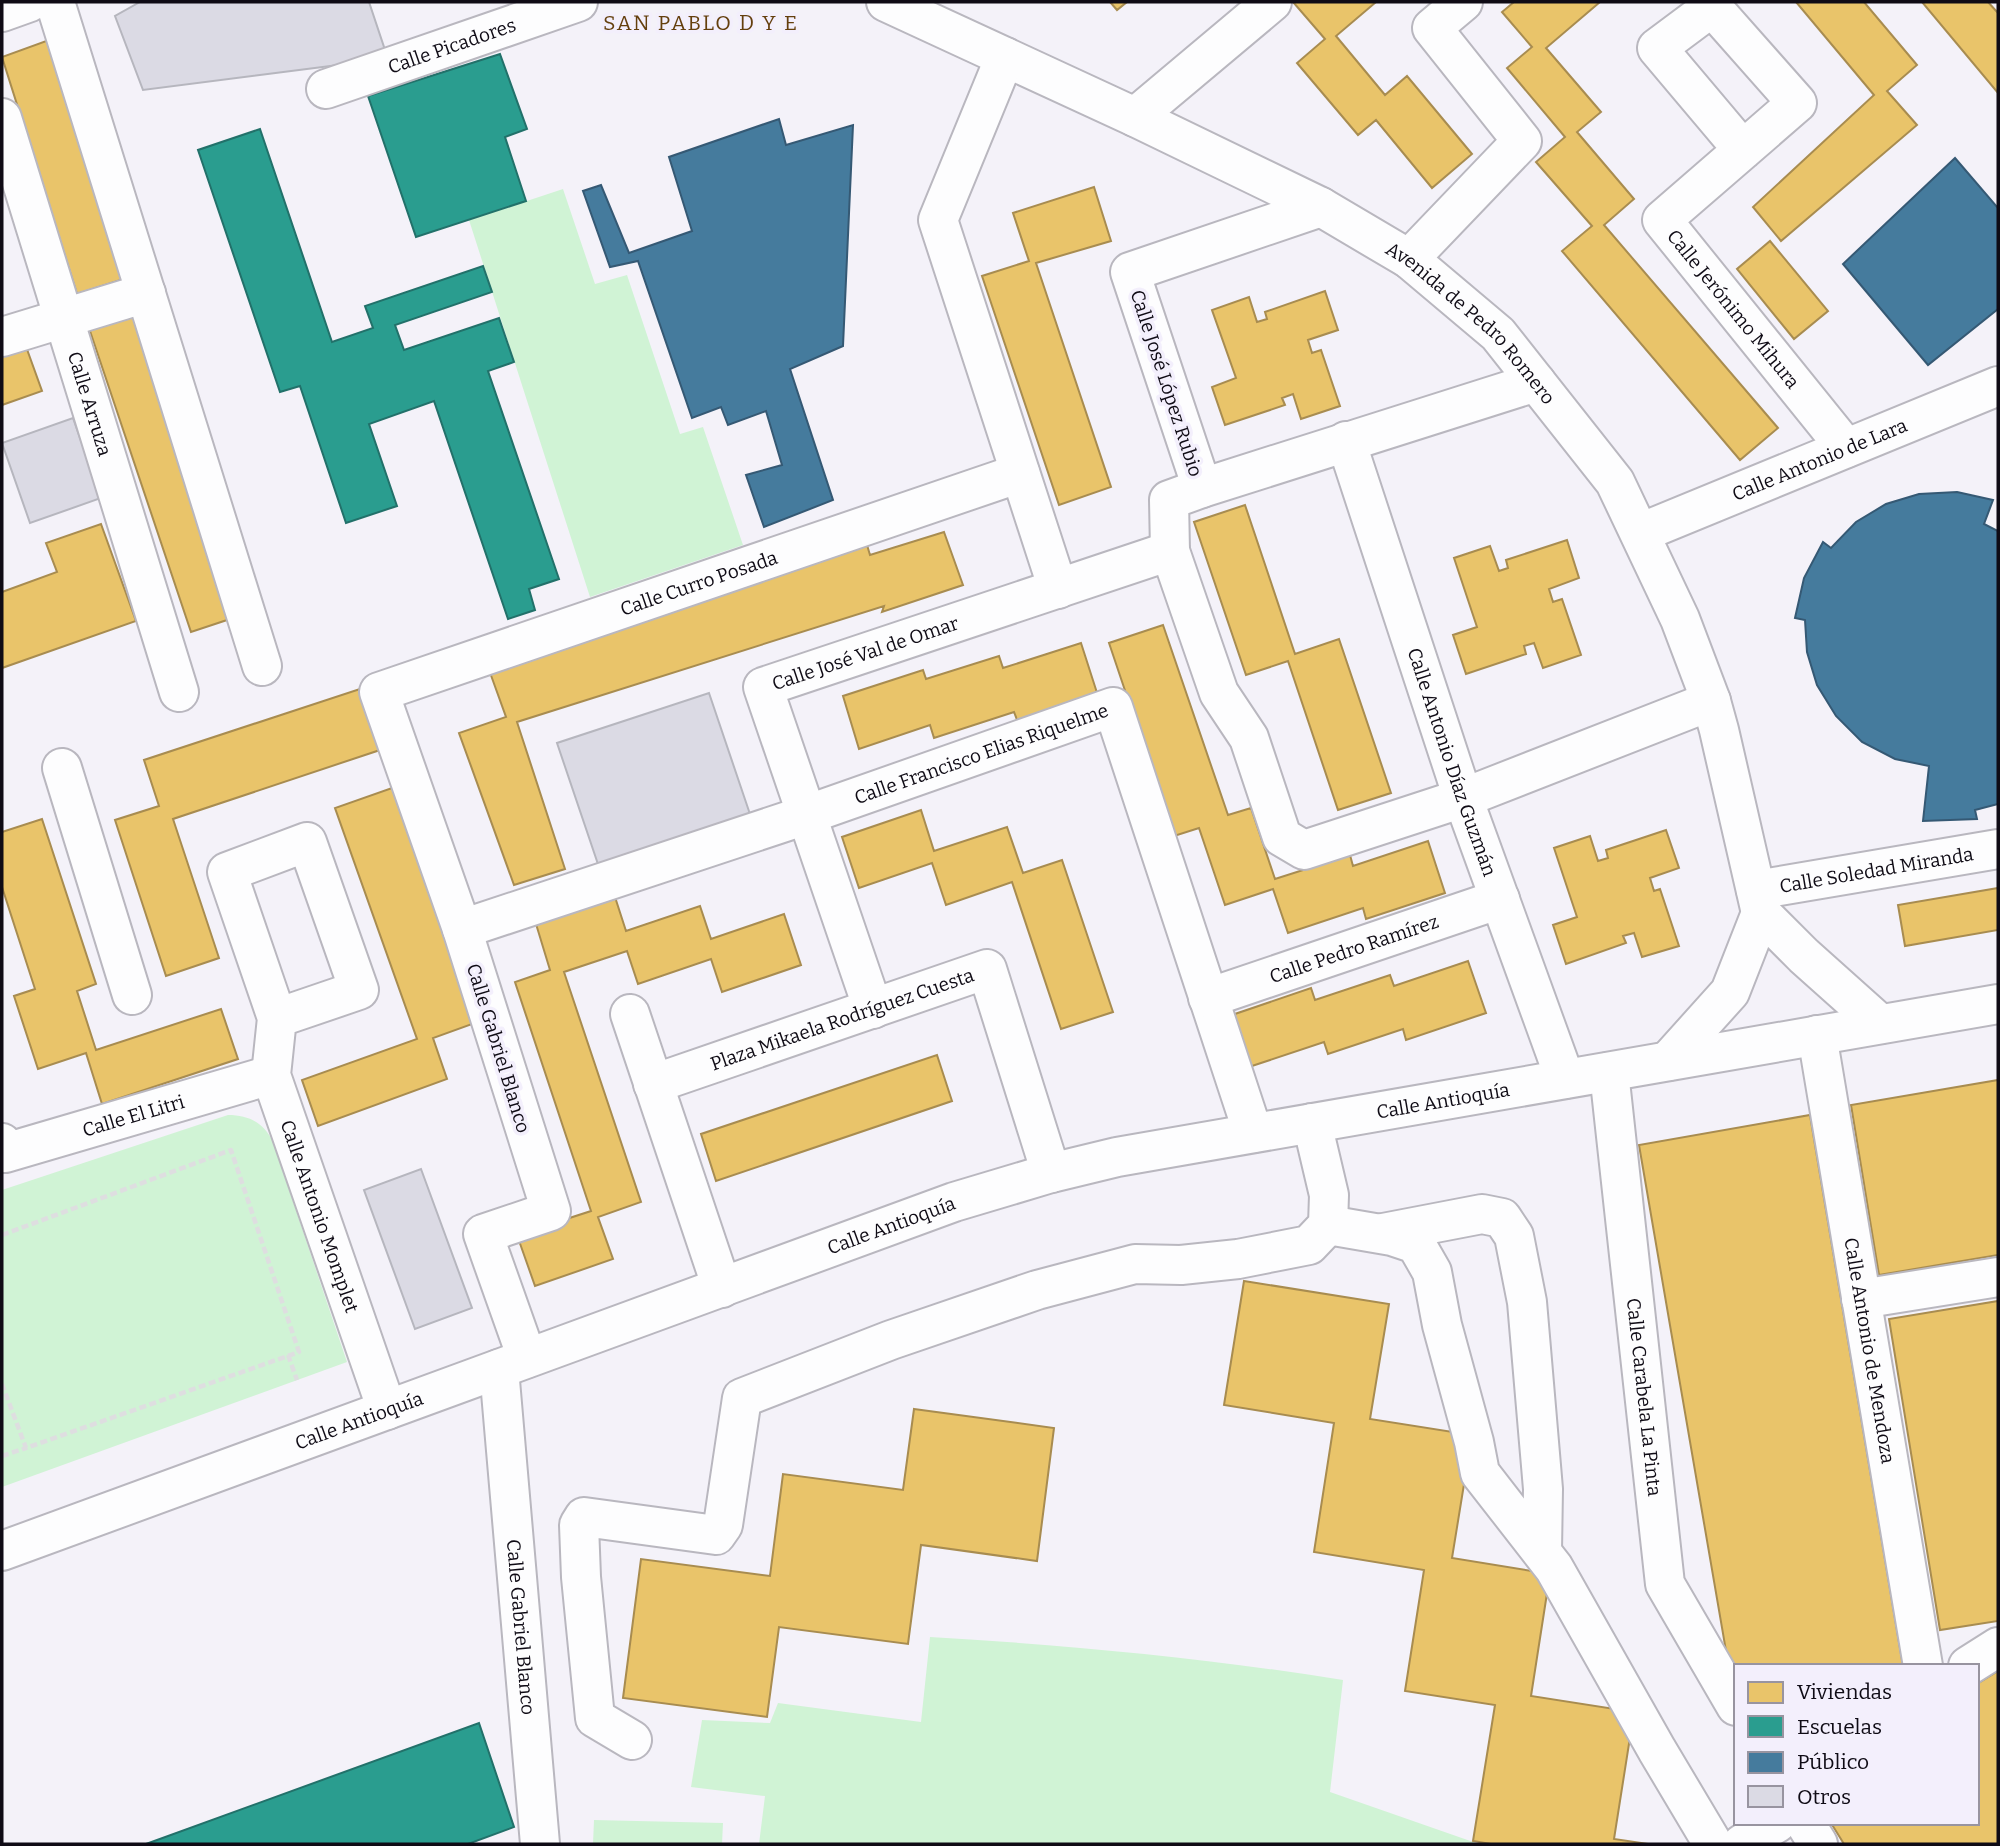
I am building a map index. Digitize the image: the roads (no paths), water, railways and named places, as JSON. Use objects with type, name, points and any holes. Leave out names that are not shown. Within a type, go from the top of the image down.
[{"type":"street","points":[[2,12],[30,2]]},
{"type":"street","points":[[55,2],[262,666]]},
{"type":"street","name":"Calle Picadores","points":[[326,89],[579,2]]},
{"type":"street","name":"Avenida de Pedro Romero","points":[[886,2],[1135,117],[1321,207],[1409,259],[1497,334],[1615,482],[1680,619],[1711,701],[1759,902]]},
{"type":"street","points":[[1135,117],[1272,2]]},
{"type":"street","points":[[1409,259],[1522,141],[1432,29],[1463,2]]},
{"type":"street","points":[[1005,57],[938,220],[1058,589]]},
{"type":"street","name":"Calle Arruza","points":[[2,118],[179,692]]},
{"type":"street","name":"Calle Jerónimo Mihura","points":[[1742,150],[1662,220],[1846,449]]},
{"type":"street","name":"Calle José López Rubio","points":[[1202,488],[1130,272],[1321,207]]},
{"type":"street","points":[[2,337],[146,293]]},
{"type":"street","points":[[1536,382],[1168,500],[1170,551],[1219,693],[1249,738],[1282,837],[1304,850],[1463,798],[1711,701]]},
{"type":"street","name":"Calle Antonio de Lara","points":[[1640,533],[1998,386]]},
{"type":"street","name":"Calle Antonio Díaz Guzmán","points":[[1346,442],[1463,798],[1565,1079]]},
{"type":"street","name":"Calle Curro Posada","points":[[379,692],[1020,474]]},
{"type":"street","name":"Calle José Val de Omar","points":[[873,1009],[763,687],[1170,551]]},
{"type":"street","name":"Calle Gabriel Blanco","points":[[379,692],[462,929],[551,1211],[483,1234],[513,1364],[540,1844]]},
{"type":"street","name":"Calle Francisco Elias Riquelme","points":[[462,929],[806,815],[1112,707],[1253,1133]]},
{"type":"street","points":[[62,768],[132,996]]},
{"type":"street","name":"Calle Soledad Miranda","points":[[1759,902],[1998,849]]},
{"type":"street","name":"Calle Pedro Ramírez","points":[[1208,998],[1500,899]]},
{"type":"street","points":[[1759,902],[1804,956],[1880,1024]]},
{"type":"street","points":[[1668,1061],[1730,992],[1759,902]]},
{"type":"street","name":"Plaza Mikaela Rodríguez Cuesta","points":[[653,1084],[987,969],[1051,1173]]},
{"type":"street","name":"Calle Antioquía","points":[[2,1551],[954,1202],[1051,1173],[1117,1157],[1998,1004]]},
{"type":"street","points":[[630,1014],[722,1288]]},
{"type":"street","name":"Calle Antonio Momplet","points":[[277,1018],[271,1075],[387,1410]]},
{"type":"street","name":"Calle Antonio de Mendoza","points":[[1816,1035],[1923,1664]]},
{"type":"street","name":"Calle Carabela La Pinta","points":[[1609,1072],[1665,1584],[1734,1703]]},
{"type":"street","name":"Calle El Litri","points":[[2,1143],[5,1153],[271,1075]]},
{"type":"street","points":[[632,1740],[595,1717],[581,1577],[579,1525],[584,1517],[716,1535],[723,1525],[742,1398],[891,1340],[1037,1290],[1135,1264],[1181,1265],[1238,1259],[1308,1245],[1328,1225],[1329,1195],[1312,1123]]},
{"type":"street","points":[[1380,1234],[1482,1213],[1502,1218],[1514,1236],[1527,1302],[1543,1489],[1542,1551]]},
{"type":"street","points":[[1328,1225],[1380,1234],[1416,1244],[1432,1272],[1442,1325],[1480,1473],[1542,1551],[1713,1844]]},
{"type":"street","points":[[1861,1299],[1998,1277]]},
{"type":"street","points":[[1971,1664],[1998,1647]]},
{"type":"street","points":[[1742,1844],[1774,1825]]},
{"type":"street","points":[[1806,1825],[1818,1844]]},
{"type":"district","name":"SAN PABLO D Y E","points":[[701,23]]}]
